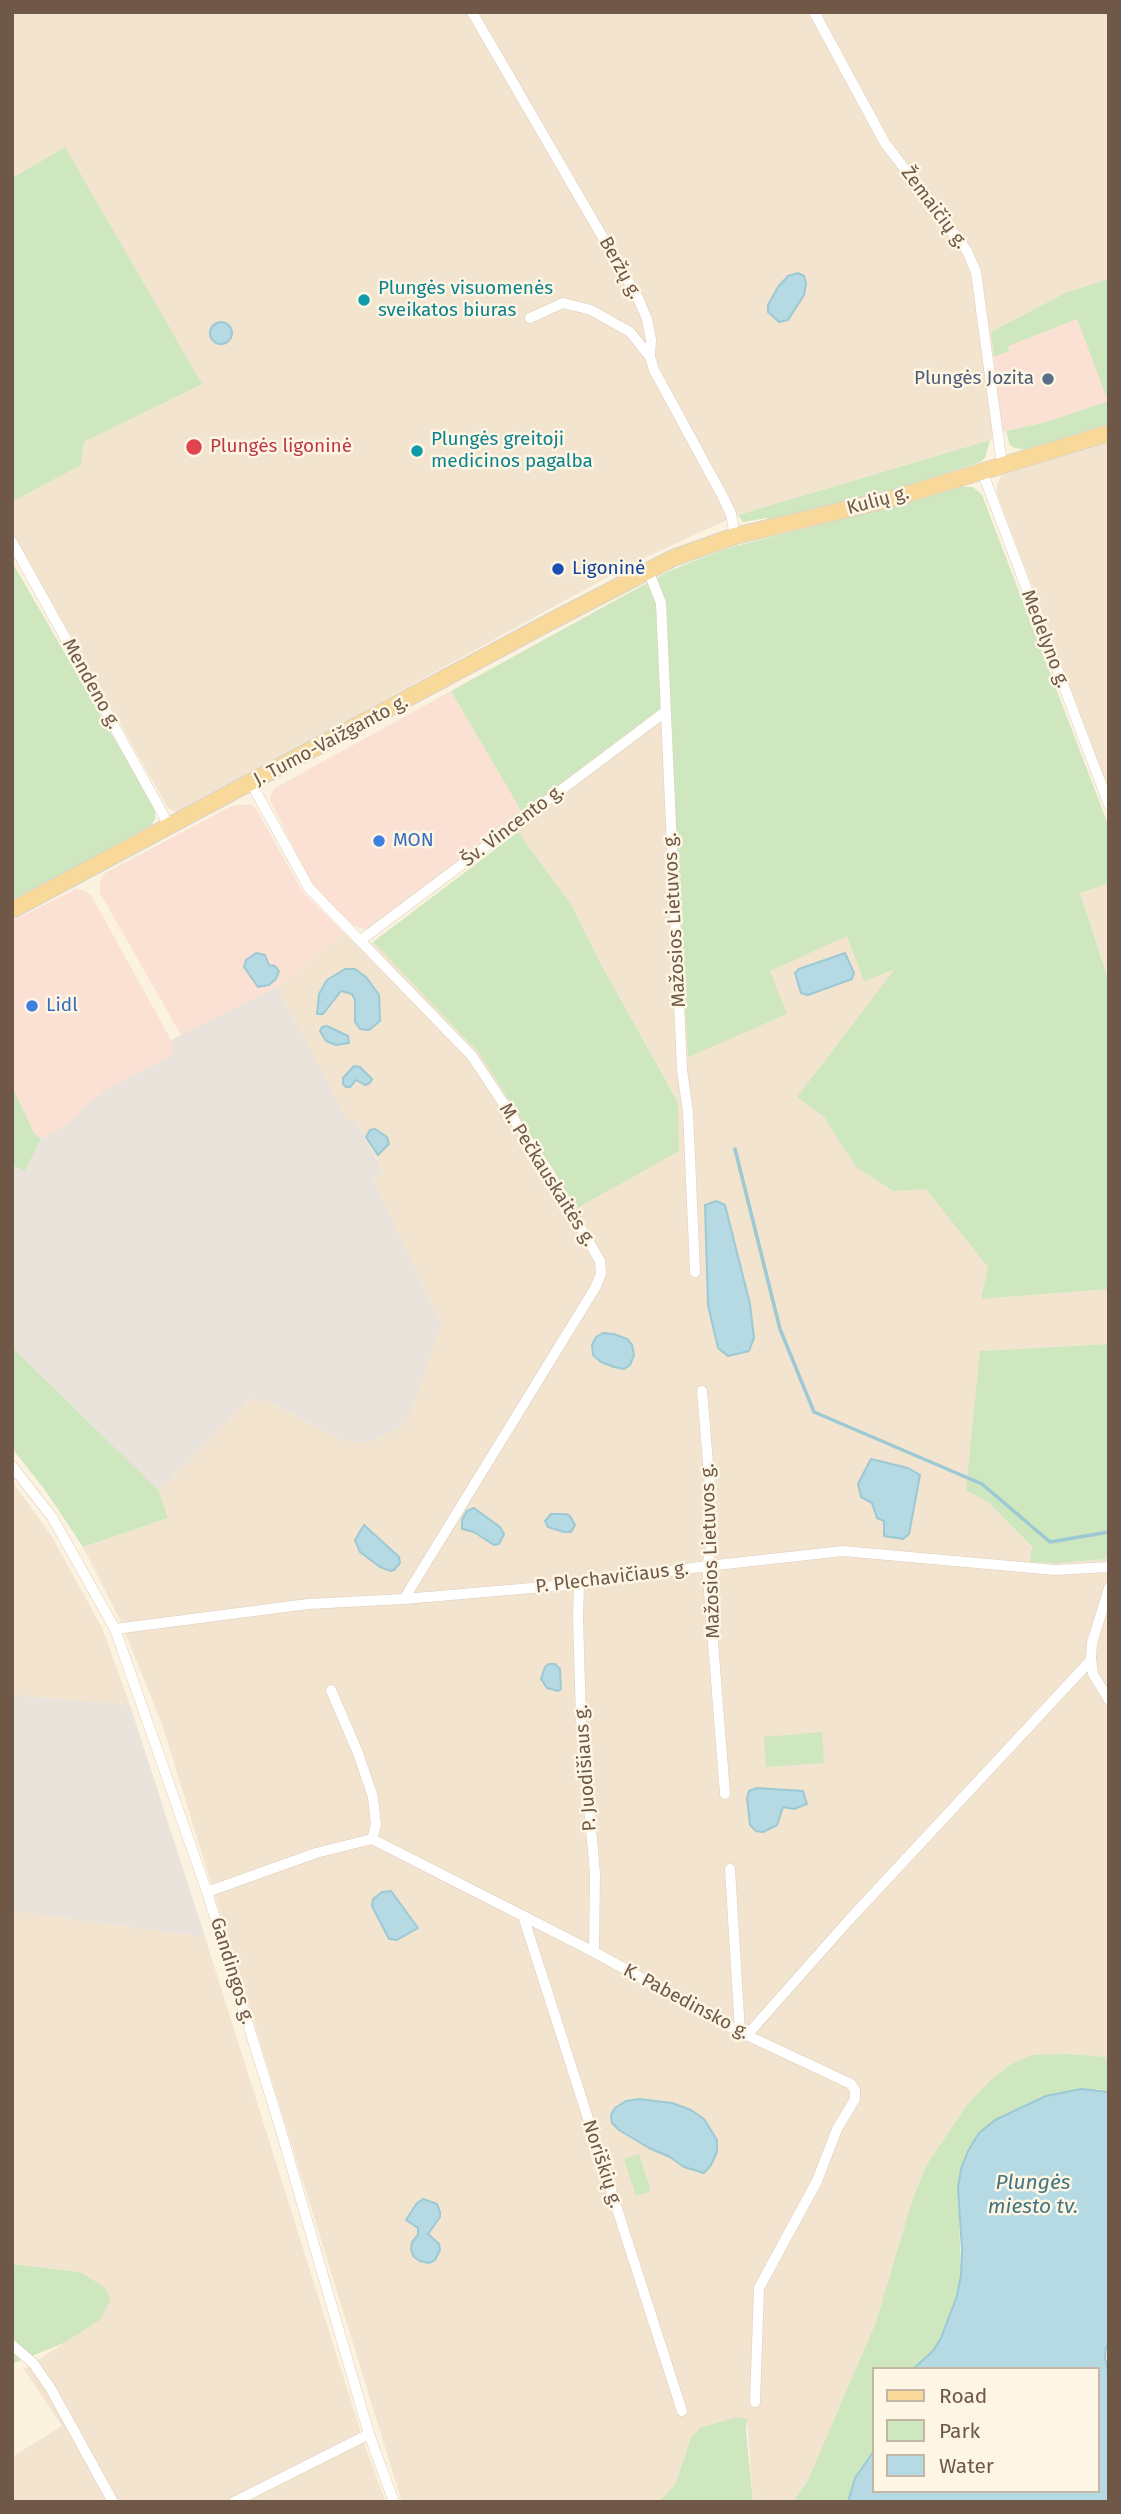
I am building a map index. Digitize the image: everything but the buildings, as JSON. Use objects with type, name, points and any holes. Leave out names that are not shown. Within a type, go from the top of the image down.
[{"type":"main road","name":"Kulių g.","points":[[648,570],[700,547],[736,536],[856,508],[1109,433]]},
{"type":"main road","name":"J. Tumo-Vaižganto g.","points":[[12,910],[648,570]]},
{"type":"street","name":"Beržų g.","points":[[472,12],[638,298],[647,319],[651,340],[650,357],[654,370],[723,496],[736,536]]},
{"type":"street","name":"Žemaičių g.","points":[[814,12],[885,143],[967,251],[972,262],[985,330],[1002,465]]},
{"type":"street","points":[[530,318],[563,303],[591,310],[630,332],[650,357]]},
{"type":"street","name":"Medelyno g.","points":[[982,471],[1109,806]]},
{"type":"street","name":"Mendeno g.","points":[[12,542],[170,827]]},
{"type":"street","name":"Mažosios Lietuvos g.","points":[[648,570],[661,603],[682,1070],[688,1112],[695,1272]]},
{"type":"street","name":"Šv. Vincento g.","points":[[361,940],[665,712]]},
{"type":"street","name":"M. Pečkauskaitės g.","points":[[251,783],[309,888],[472,1056],[548,1171],[600,1261],[601,1274],[595,1288],[404,1599]]},
{"type":"street","name":"Mažosios Lietuvos g.","points":[[702,1391],[710,1487],[711,1547],[708,1566],[725,1794]]},
{"type":"street","name":"Gandingos g.","points":[[12,1466],[52,1517],[115,1629],[207,1892],[279,2124],[369,2434],[394,2502]]},
{"type":"street","name":"P. Plechavičiaus g.","points":[[115,1629],[308,1604],[579,1584],[843,1551],[1055,1570],[1109,1567]]},
{"type":"street","name":"P. Juodišiaus g.","points":[[579,1584],[582,1719],[596,1894],[594,1952]]},
{"type":"street","points":[[1109,1588],[1092,1643],[1091,1660],[1093,1674],[1109,1700]]},
{"type":"street","points":[[744,2033],[1091,1660]]},
{"type":"street","points":[[207,1892],[316,1853],[372,1839],[376,1825],[373,1797],[358,1753],[331,1690]]},
{"type":"street","name":"K. Pabedinsko g.","points":[[372,1839],[594,1952],[744,2033],[851,2084],[855,2090],[855,2099],[837,2129],[817,2181],[759,2288],[755,2402]]},
{"type":"street","points":[[730,1869],[744,2033]]},
{"type":"street","name":"Noriškių g.","points":[[523,1916],[682,2411]]},
{"type":"street","points":[[12,2346],[33,2363],[51,2389],[113,2502]]},
{"type":"street","points":[[234,2502],[369,2434]]},
{"type":"shaded area","points":[[12,12],[1109,12],[1109,279],[1067,292],[991,332],[1001,432],[990,440],[738,515],[635,562],[180,812],[173,811],[168,808],[12,532],[12,502],[81,465],[84,442],[201,384],[65,147],[12,178]]},
{"type":"shaded area","points":[[1077,319],[1109,401],[1047,422],[1001,432],[994,357],[1009,351],[1008,346]]},
{"type":"shaded area","points":[[1109,441],[1109,791],[997,493],[997,485],[1001,476],[1009,470]]},
{"type":"shaded area","points":[[451,691],[523,814],[371,928],[354,926],[312,883],[270,801],[271,795],[275,788]]},
{"type":"shaded area","points":[[670,702],[688,1056],[787,1014],[769,971],[847,936],[896,968],[798,1097],[824,1117],[856,1167],[893,1191],[925,1188],[989,1267],[981,1299],[1109,1289],[1109,1344],[980,1351],[989,1503],[1032,1548],[1031,1562],[1109,1559],[1109,2057],[1068,2054],[967,2105],[926,2167],[912,2201],[876,2322],[808,2480],[793,2502],[753,2502],[747,2419],[691,2438],[675,2485],[654,2502],[402,2502],[162,1724],[120,1620],[83,1547],[168,1518],[159,1491],[248,1400],[267,1401],[342,1440],[364,1443],[372,1441],[441,1323],[373,1180],[384,1171],[355,1120],[349,1124],[277,987],[344,933],[362,950],[373,942],[479,1053],[577,1208],[678,1101],[602,966],[572,906],[511,823]]},
{"type":"shaded area","points":[[252,804],[302,891],[344,933],[277,987],[181,1035],[100,893],[100,881],[105,873],[232,806]]},
{"type":"shaded area","points":[[1109,883],[1109,982],[1080,893]]},
{"type":"shaded area","points":[[76,889],[91,895],[171,1040],[174,1051],[170,1057],[103,1091],[67,1124],[41,1139],[34,1133],[12,1086],[12,921]]},
{"type":"shaded area","points":[[277,987],[349,1123],[355,1120],[384,1172],[373,1180],[441,1323],[411,1412],[399,1428],[364,1443],[342,1440],[267,1401],[248,1400],[159,1491],[12,1347],[12,1165],[25,1171],[41,1139],[67,1124],[103,1091],[170,1057],[174,1051],[171,1040]]},
{"type":"shaded area","points":[[12,1481],[51,1535],[102,1628],[130,1705],[12,1695]]},
{"type":"shaded area","points":[[12,1695],[130,1705],[205,1937],[12,1911]]},
{"type":"shaded area","points":[[12,1911],[205,1937],[367,2452],[386,2502],[12,2502],[12,2457],[62,2426],[24,2369],[100,2320],[80,2272],[12,2264]]},
{"type":"green space","points":[[65,147],[202,384],[84,442],[81,465],[12,502],[12,178]]},
{"type":"green space","points":[[1109,279],[1109,426],[1026,450],[1015,448],[1010,445],[1006,431],[1047,422],[1108,401],[1077,319],[1008,346],[1009,351],[994,357],[991,332],[1067,292]]},
{"type":"green space","points":[[990,440],[985,458],[980,462],[889,492],[769,520],[767,518],[743,522],[738,515]]},
{"type":"green space","points":[[957,487],[973,487],[982,495],[1109,827],[1109,883],[1080,893],[1109,982],[1109,1289],[981,1299],[988,1267],[926,1189],[893,1191],[856,1167],[824,1117],[797,1097],[895,969],[864,981],[847,936],[770,971],[787,1014],[688,1057],[669,702],[523,814],[451,691],[667,572],[704,557],[732,547]]},
{"type":"green space","points":[[12,562],[155,809],[155,819],[150,828],[12,903]]},
{"type":"green space","points":[[518,832],[572,906],[602,966],[678,1102],[679,1151],[577,1208],[479,1053],[373,942]]},
{"type":"green space","points":[[12,1086],[34,1133],[41,1139],[25,1171],[12,1165]]},
{"type":"green space","points":[[1109,1344],[1109,1559],[1030,1562],[1032,1547],[989,1503],[966,1490],[980,1351]]},
{"type":"green space","points":[[12,1347],[159,1491],[168,1518],[83,1547],[45,1490],[12,1448]]},
{"type":"green space","points":[[822,1732],[824,1763],[766,1767],[764,1737]]},
{"type":"green space","points":[[1032,2055],[1109,2057],[1109,2092],[1099,2089],[1013,2110],[979,2133],[961,2169],[958,2188],[961,2275],[957,2296],[941,2338],[933,2351],[915,2367],[872,2367],[872,2454],[855,2478],[848,2502],[793,2502],[808,2480],[876,2322],[912,2201],[926,2166],[967,2105],[993,2078],[1010,2065]]},
{"type":"green space","points":[[639,2154],[651,2191],[636,2196],[624,2159]]},
{"type":"green space","points":[[12,2264],[80,2272],[104,2287],[111,2299],[100,2320],[64,2343],[12,2364]]},
{"type":"green space","points":[[737,2417],[747,2419],[753,2502],[654,2502],[675,2485],[691,2438],[700,2428]]},
{"type":"water","points":[[798,273],[804,276],[806,283],[804,295],[788,320],[779,322],[768,312],[768,305],[788,276]]},
{"type":"water","points":[[221,322],[229,325],[232,333],[229,341],[221,344],[213,341],[210,333],[213,325]]},
{"type":"water","points":[[256,953],[265,955],[269,965],[275,966],[279,971],[276,979],[269,985],[258,987],[244,967],[246,960]]},
{"type":"water","points":[[845,953],[854,973],[852,979],[808,995],[801,993],[795,973],[799,969]]},
{"type":"water","points":[[345,969],[355,969],[366,977],[379,995],[380,1021],[369,1030],[360,1029],[355,1022],[355,1000],[352,994],[341,991],[323,1014],[317,1014],[319,994],[327,980]]},
{"type":"water","points":[[327,1026],[348,1036],[349,1043],[336,1045],[326,1041],[320,1031]]},
{"type":"water","points":[[354,1066],[360,1067],[372,1079],[370,1083],[365,1085],[356,1080],[350,1087],[343,1084],[343,1078]]},
{"type":"water","points":[[375,1129],[387,1137],[389,1144],[378,1155],[366,1137],[370,1130]]},
{"type":"water","points":[[716,1201],[725,1205],[750,1304],[754,1338],[749,1351],[728,1356],[718,1348],[708,1305],[705,1205]]},
{"type":"water","points":[[603,1333],[627,1339],[632,1345],[634,1355],[630,1365],[624,1369],[614,1367],[601,1362],[593,1355],[592,1345],[596,1337]]},
{"type":"water","points":[[871,1459],[908,1468],[920,1475],[909,1534],[903,1539],[884,1536],[884,1521],[877,1518],[872,1503],[861,1497],[858,1484]]},
{"type":"water","points":[[474,1508],[500,1527],[504,1534],[499,1544],[494,1545],[474,1532],[462,1529],[462,1520],[467,1511]]},
{"type":"water","points":[[551,1514],[570,1516],[575,1525],[571,1532],[548,1527],[545,1521]]},
{"type":"water","points":[[364,1525],[399,1557],[400,1563],[394,1570],[380,1567],[360,1552],[355,1540]]},
{"type":"water","points":[[555,1664],[560,1669],[561,1689],[558,1691],[547,1688],[541,1679],[545,1667]]},
{"type":"water","points":[[757,1788],[803,1791],[807,1804],[794,1809],[783,1807],[777,1825],[763,1832],[756,1831],[750,1825],[747,1798],[749,1791]]},
{"type":"water","points":[[391,1891],[418,1928],[397,1940],[389,1939],[372,1906],[373,1899],[382,1892]]},
{"type":"water","name":"Plungės miesto tv.","points":[[1081,2089],[1109,2092],[1109,2343],[1105,2358],[1109,2376],[1109,2502],[848,2502],[855,2478],[872,2454],[872,2493],[1100,2493],[1100,2367],[915,2367],[933,2351],[941,2338],[957,2296],[962,2250],[958,2188],[968,2151],[979,2133],[995,2120],[1046,2096]]},
{"type":"water","points":[[639,2099],[672,2103],[691,2110],[704,2119],[717,2140],[717,2152],[704,2173],[684,2167],[670,2157],[649,2148],[612,2123],[611,2115],[615,2108],[626,2101]]},
{"type":"water","points":[[423,2199],[437,2204],[440,2212],[440,2217],[428,2234],[439,2244],[440,2250],[435,2260],[429,2263],[414,2257],[412,2242],[418,2235],[418,2228],[406,2220],[417,2203]]},
{"type":"waterway","points":[[735,1149],[780,1329],[814,1412],[982,1484],[1050,1542],[1109,1532]]},
{"type":"place","name":"Plungės visuomenės sveikatos biuras","points":[[364,300]]},
{"type":"place","name":"Plungės Jozita","points":[[1048,379]]},
{"type":"place","name":"Plungės ligoninė","points":[[194,447]]},
{"type":"place","name":"Plungės greitoji medicinos pagalba","points":[[417,451]]},
{"type":"place","name":"Ligoninė","points":[[558,569]]},
{"type":"place","name":"MON","points":[[379,841]]},
{"type":"place","name":"Lidl","points":[[32,1006]]}]
